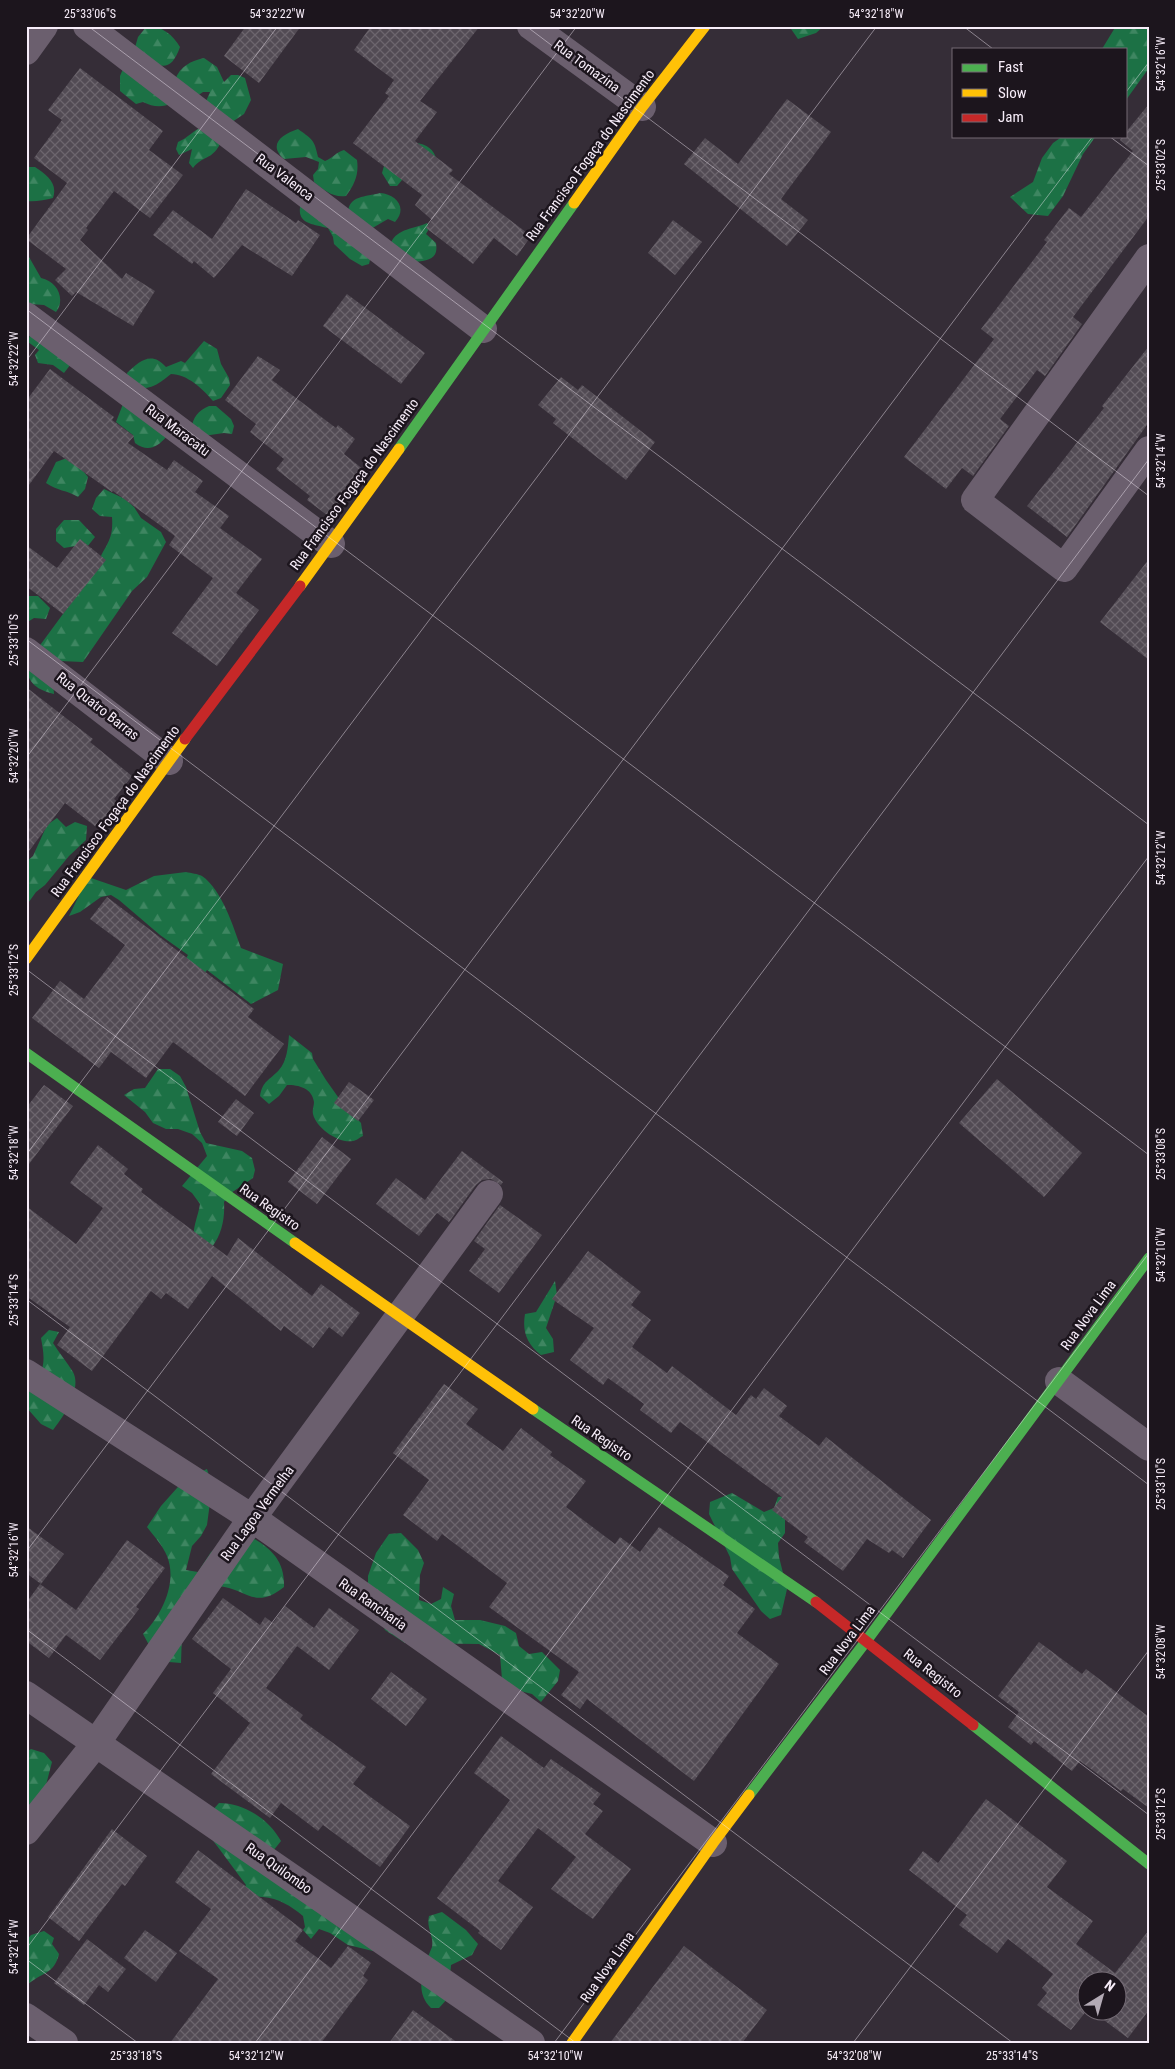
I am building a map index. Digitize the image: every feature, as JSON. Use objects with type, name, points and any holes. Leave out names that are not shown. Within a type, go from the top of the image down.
[{"type":"street","points":[[26,51],[44,26]]},
{"type":"street","name":"Rua Valenca","points":[[88,26],[483,328]]},
{"type":"street","name":"Rua Tomazina","points":[[532,26],[642,106]]},
{"type":"street","name":"Rua Francisco Fogaça do Nascimento","points":[[26,959],[169,761],[330,544],[642,106],[705,26]]},
{"type":"street","points":[[1149,258],[975,500],[1064,568],[1149,450]]},
{"type":"street","name":"Rua Maracatu","points":[[26,316],[330,544]]},
{"type":"street","name":"Rua Quatro Barras","points":[[26,651],[169,761]]},
{"type":"street","name":"Rua Registro","points":[[26,1053],[399,1317],[826,1609],[1149,1864]]},
{"type":"street","name":"Rua Lagoa Vermelha","points":[[26,1831],[97,1742],[252,1518],[489,1194]]},
{"type":"street","name":"Rua Nova Lima","points":[[572,2043],[713,1843],[1149,1258]]},
{"type":"street","name":"Rua Rancharia","points":[[26,1373],[252,1518],[713,1843]]},
{"type":"street","points":[[1059,1381],[1149,1447]]},
{"type":"street","name":"Rua Quilombo","points":[[26,1695],[97,1742],[531,2043]]},
{"type":"street","points":[[26,2017],[64,2043]]},
{"type":"green space","points":[[147,26],[162,29],[180,47],[171,63],[160,66],[134,51],[138,37]]},
{"type":"green space","points":[[789,26],[824,26],[816,33],[798,39]]},
{"type":"green space","points":[[1116,26],[1149,26],[1149,68],[1128,97],[1128,48],[1103,48]]},
{"type":"green space","points":[[204,58],[217,67],[224,82],[231,75],[245,78],[251,100],[244,114],[232,122],[204,106],[210,92],[203,92],[197,96],[175,80],[180,71],[187,65]]},
{"type":"green space","points":[[123,69],[172,103],[161,106],[154,106],[143,102],[136,104],[120,91],[120,76]]},
{"type":"green space","points":[[203,127],[220,144],[210,156],[200,161],[193,168],[189,163],[192,149],[179,155],[176,149],[178,142]]},
{"type":"green space","points":[[298,129],[312,140],[318,157],[325,161],[344,150],[357,160],[356,179],[346,196],[333,195],[314,182],[313,175],[318,169],[319,162],[306,157],[284,159],[279,154],[277,144],[279,140]]},
{"type":"green space","points":[[1060,138],[1095,138],[1083,154],[1063,196],[1048,216],[1028,214],[1010,197],[1033,182],[1042,158],[1053,143]]},
{"type":"green space","points":[[415,143],[429,148],[434,153],[437,161],[402,180],[397,186],[390,186],[382,173],[384,166]]},
{"type":"green space","points":[[26,167],[35,167],[44,173],[53,184],[53,198],[26,201]]},
{"type":"green space","points":[[380,193],[395,199],[400,207],[399,217],[395,222],[388,219],[369,230],[348,214],[349,208],[354,200]]},
{"type":"green space","points":[[301,203],[371,256],[369,264],[362,266],[350,259],[334,244],[333,237],[328,228],[311,224],[303,219],[300,210]]},
{"type":"green space","points":[[427,223],[430,227],[426,234],[436,243],[435,253],[430,259],[411,263],[391,243],[397,234]]},
{"type":"green space","points":[[26,257],[29,257],[41,278],[52,283],[58,291],[60,302],[56,312],[44,305],[30,304],[26,300]]},
{"type":"green space","points":[[30,335],[74,360],[64,373],[53,365],[38,363],[35,355],[39,350],[28,342]]},
{"type":"green space","points":[[204,341],[217,349],[221,364],[229,378],[230,385],[221,398],[213,401],[189,379],[177,375],[171,374],[156,384],[139,389],[128,380],[127,373],[141,361],[151,358],[156,359],[166,367],[181,361],[185,363]]},
{"type":"green space","points":[[123,404],[166,437],[152,448],[139,446],[135,443],[133,435],[116,422]]},
{"type":"green space","points":[[209,406],[216,406],[231,419],[234,426],[232,434],[224,433],[203,436],[192,428],[193,421],[197,415]]},
{"type":"green space","points":[[67,458],[80,467],[88,477],[85,489],[78,497],[46,483],[56,462]]},
{"type":"green space","points":[[104,489],[125,499],[134,507],[141,518],[161,532],[166,542],[147,577],[132,591],[83,662],[60,661],[38,648],[96,569],[110,539],[112,517],[100,516],[92,509],[96,498]]},
{"type":"green space","points":[[64,520],[79,520],[95,537],[87,547],[64,548],[56,541],[56,529]]},
{"type":"green space","points":[[26,596],[38,596],[50,608],[46,619],[34,618],[26,623]]},
{"type":"green space","points":[[26,660],[53,683],[54,694],[41,690],[32,683],[26,667]]},
{"type":"green space","points":[[57,818],[66,827],[75,822],[87,826],[86,840],[69,856],[45,885],[36,892],[26,906],[26,862],[33,856],[47,825]]},
{"type":"green space","points":[[186,872],[202,876],[215,890],[226,909],[241,948],[283,964],[278,990],[251,1004],[207,970],[192,990],[181,967],[188,955],[111,895],[101,897],[80,912],[69,916],[88,877],[126,890],[154,876]]},
{"type":"green space","points":[[289,1035],[312,1053],[313,1059],[326,1080],[343,1104],[361,1123],[363,1136],[354,1141],[347,1141],[329,1134],[315,1119],[313,1114],[313,1097],[304,1088],[287,1085],[279,1096],[269,1104],[260,1096],[265,1084],[284,1062]]},
{"type":"green space","points":[[158,1069],[170,1069],[180,1076],[186,1087],[200,1132],[206,1143],[242,1151],[252,1158],[255,1170],[253,1178],[231,1193],[224,1202],[222,1226],[212,1247],[194,1241],[194,1227],[200,1204],[192,1193],[182,1186],[207,1156],[202,1143],[192,1134],[178,1129],[166,1129],[153,1123],[145,1112],[124,1095],[134,1089],[145,1088]]},
{"type":"green space","points":[[555,1281],[557,1295],[546,1328],[553,1339],[554,1352],[541,1355],[529,1342],[525,1332],[525,1314],[536,1312]]},
{"type":"green space","points":[[49,1330],[59,1332],[53,1343],[73,1372],[75,1379],[74,1394],[53,1430],[41,1424],[26,1407],[27,1395],[42,1370],[44,1356],[41,1338]]},
{"type":"green space","points":[[207,1469],[212,1487],[207,1525],[201,1536],[192,1546],[186,1570],[198,1572],[211,1552],[221,1544],[247,1535],[263,1544],[279,1562],[284,1578],[284,1587],[274,1594],[258,1598],[217,1586],[182,1633],[181,1663],[169,1662],[149,1645],[143,1634],[150,1627],[161,1609],[169,1588],[170,1577],[170,1566],[167,1556],[147,1527],[161,1506],[185,1479]]},
{"type":"green space","points":[[732,1493],[764,1512],[774,1508],[778,1497],[790,1496],[785,1520],[785,1533],[778,1543],[779,1557],[787,1589],[781,1615],[770,1619],[761,1611],[732,1569],[730,1557],[709,1514],[710,1502]]},
{"type":"green space","points":[[401,1533],[418,1550],[424,1563],[420,1575],[419,1600],[431,1604],[441,1599],[443,1587],[454,1594],[451,1606],[455,1620],[480,1620],[505,1626],[516,1633],[519,1646],[529,1654],[542,1652],[560,1670],[558,1681],[541,1702],[532,1694],[520,1691],[502,1679],[500,1655],[479,1644],[405,1643],[385,1630],[368,1587],[368,1576],[376,1553],[389,1534]]},
{"type":"green space","points":[[31,1749],[44,1753],[52,1762],[46,1785],[26,1813],[26,1752]]},
{"type":"green space","points":[[219,1803],[238,1806],[263,1819],[281,1841],[273,1851],[377,1939],[373,1951],[348,1945],[330,1933],[319,1929],[311,1939],[303,1930],[305,1927],[303,1916],[289,1906],[269,1898],[239,1895],[246,1885],[209,1835],[211,1812]]},
{"type":"green space","points":[[442,1912],[466,1930],[478,1944],[472,1955],[451,1965],[448,1998],[439,2008],[431,2008],[422,1994],[421,1987],[423,1971],[432,1947],[428,1920],[429,1916]]},
{"type":"green space","points":[[44,1931],[54,1938],[52,1944],[59,1954],[57,1961],[50,1970],[26,1986],[26,1941],[31,1935]]},
{"type":"building","points":[[246,26],[301,26],[259,83],[224,56]]},
{"type":"building","points":[[371,26],[480,26],[420,101],[437,112],[415,141],[453,170],[449,174],[531,236],[517,256],[494,238],[473,264],[426,228],[432,220],[415,205],[422,195],[353,143],[389,96],[385,93],[394,80],[354,50]]},
{"type":"building","points":[[80,68],[163,131],[149,150],[183,175],[150,218],[114,191],[86,228],[88,230],[80,240],[122,279],[126,273],[155,291],[133,326],[76,292],[72,296],[55,280],[66,269],[26,239],[67,183],[34,158],[62,120],[48,110]]},
{"type":"building","points":[[787,99],[831,132],[781,199],[808,220],[787,246],[684,164],[705,138],[738,164]]},
{"type":"building","points":[[1149,104],[1149,216],[1073,317],[1082,324],[1045,376],[1037,370],[1000,419],[1009,426],[973,476],[962,468],[946,489],[904,457],[994,339],[981,329],[1047,242],[1044,240],[1069,208],[1081,217],[1133,151],[1120,140],[1122,138],[1128,138],[1128,130]]},
{"type":"building","points":[[246,189],[296,223],[298,220],[320,235],[292,276],[242,245],[214,278],[194,261],[192,264],[153,235],[173,210],[212,239]]},
{"type":"building","points":[[673,220],[702,242],[675,275],[648,253]]},
{"type":"building","points":[[347,294],[425,353],[401,384],[323,326]]},
{"type":"building","points":[[1149,346],[1149,422],[1067,537],[1027,506],[1104,408],[1102,406]]},
{"type":"building","points":[[258,356],[280,370],[272,380],[336,428],[338,425],[355,439],[344,454],[364,470],[331,518],[307,500],[310,496],[276,469],[284,459],[250,432],[256,424],[225,400]]},
{"type":"building","points":[[50,369],[114,417],[112,420],[134,436],[128,443],[167,470],[174,460],[203,481],[195,492],[229,516],[220,528],[262,559],[236,593],[259,610],[217,666],[172,633],[213,578],[169,545],[175,536],[54,451],[26,489],[26,401]]},
{"type":"building","points":[[561,377],[578,390],[582,385],[655,442],[626,480],[553,423],[556,419],[538,405]]},
{"type":"building","points":[[80,539],[106,560],[63,614],[26,586],[26,545],[57,568]]},
{"type":"building","points":[[1149,559],[1149,660],[1100,622]]},
{"type":"building","points":[[26,687],[93,739],[90,742],[132,776],[114,799],[119,803],[100,830],[65,803],[26,855]]},
{"type":"building","points":[[107,897],[254,1009],[248,1017],[284,1044],[245,1096],[173,1042],[146,1078],[111,1052],[99,1068],[32,1018],[60,981],[84,999],[125,945],[90,919]]},
{"type":"building","points":[[997,1079],[1082,1153],[1044,1197],[959,1123]]},
{"type":"building","points":[[349,1082],[374,1100],[358,1121],[334,1103]]},
{"type":"building","points":[[44,1085],[73,1106],[26,1168],[26,1108]]},
{"type":"building","points":[[236,1099],[254,1113],[237,1136],[218,1122]]},
{"type":"building","points":[[322,1137],[351,1159],[317,1204],[288,1182]]},
{"type":"building","points":[[98,1145],[128,1169],[124,1174],[143,1189],[141,1192],[227,1256],[238,1238],[312,1296],[321,1284],[360,1313],[342,1337],[329,1327],[313,1348],[284,1326],[281,1331],[212,1276],[188,1309],[166,1293],[161,1299],[151,1291],[92,1371],[57,1345],[70,1327],[26,1296],[26,1206],[76,1244],[103,1208],[70,1183]]},
{"type":"building","points":[[462,1151],[503,1182],[501,1185],[491,1179],[482,1180],[476,1185],[449,1222],[437,1213],[419,1236],[376,1204],[396,1178],[425,1200]]},
{"type":"building","points":[[500,1205],[542,1235],[499,1293],[469,1271],[485,1249],[474,1241]]},
{"type":"building","points":[[588,1251],[641,1292],[631,1305],[651,1320],[632,1347],[667,1373],[672,1366],[736,1415],[751,1395],[756,1399],[764,1388],[787,1406],[779,1416],[819,1446],[826,1437],[931,1520],[903,1558],[892,1550],[889,1553],[867,1539],[843,1571],[804,1542],[808,1537],[772,1510],[782,1497],[680,1422],[671,1433],[640,1410],[644,1404],[608,1378],[603,1385],[570,1360],[594,1328],[552,1299]]},
{"type":"building","points":[[444,1384],[478,1409],[466,1424],[503,1451],[521,1428],[552,1452],[550,1455],[586,1481],[566,1507],[615,1544],[620,1537],[640,1552],[659,1527],[729,1576],[723,1585],[755,1609],[737,1633],[779,1664],[694,1781],[587,1699],[580,1709],[561,1695],[579,1672],[489,1607],[507,1583],[442,1534],[437,1541],[403,1515],[429,1480],[393,1453]]},
{"type":"building","points":[[26,1526],[64,1554],[41,1584],[26,1573]]},
{"type":"building","points":[[127,1540],[165,1568],[136,1607],[139,1609],[100,1660],[66,1635],[49,1658],[26,1641],[26,1603],[40,1584],[76,1610]]},
{"type":"building","points":[[223,1598],[260,1625],[265,1617],[273,1623],[285,1606],[314,1628],[329,1608],[359,1630],[329,1670],[297,1646],[266,1688],[303,1715],[300,1719],[366,1767],[353,1784],[410,1826],[380,1867],[323,1825],[318,1831],[281,1803],[270,1818],[211,1774],[250,1723],[213,1693],[231,1669],[192,1639]]},
{"type":"building","points":[[1039,1642],[1082,1674],[1086,1669],[1149,1717],[1149,1808],[1123,1789],[1121,1791],[1080,1761],[1072,1771],[1034,1741],[1031,1745],[1008,1727],[1019,1712],[998,1696]]},
{"type":"building","points":[[391,1672],[427,1699],[406,1726],[371,1699]]},
{"type":"building","points":[[501,1736],[544,1768],[551,1759],[601,1794],[593,1804],[603,1811],[585,1834],[631,1869],[593,1919],[551,1889],[576,1857],[538,1828],[498,1881],[533,1907],[501,1950],[478,1933],[480,1931],[437,1898],[510,1800],[474,1773]]},
{"type":"building","points":[[986,1799],[1067,1861],[1047,1887],[1093,1921],[1076,1944],[1114,1972],[1078,1972],[1078,2021],[1071,2030],[1037,2005],[1047,1993],[1042,1988],[1053,1974],[1008,1939],[997,1953],[959,1925],[967,1915],[909,1870],[923,1851],[938,1863]]},
{"type":"building","points":[[112,1829],[147,1856],[125,1886],[122,1884],[79,1941],[48,1917]]},
{"type":"building","points":[[198,1850],[303,1930],[295,1941],[331,1968],[348,1946],[371,1963],[363,1976],[368,1980],[321,2043],[170,2043],[218,1979],[179,1951],[211,1909],[175,1882]]},
{"type":"building","points":[[145,1930],[177,1953],[156,1982],[124,1958]]},
{"type":"building","points":[[1149,1930],[1149,2010],[1128,2038],[1106,2022],[1128,2022],[1128,1972],[1116,1972]]},
{"type":"building","points":[[87,1939],[126,1969],[108,1992],[99,1985],[84,2005],[54,1983]]},
{"type":"building","points":[[684,1946],[767,2010],[742,2043],[610,2043]]},
{"type":"building","points":[[413,2010],[458,2043],[389,2043]]},
{"type":"traffic: fast","points":[[399,449],[574,203]]},
{"type":"traffic: fast","points":[[26,1053],[295,1243]]},
{"type":"traffic: fast","points":[[749,1795],[867,1640],[1149,1258]]},
{"type":"traffic: fast","points":[[533,1409],[816,1602]]},
{"type":"traffic: fast","points":[[973,1725],[1149,1864]]},
{"type":"traffic: slow","points":[[574,203],[642,107],[705,26]]},
{"type":"traffic: slow","points":[[300,586],[399,449]]},
{"type":"traffic: slow","points":[[26,959],[185,739]]},
{"type":"traffic: slow","points":[[295,1243],[533,1409]]},
{"type":"traffic: slow","points":[[572,2043],[749,1795]]},
{"type":"traffic: jam","points":[[185,739],[300,586]]},
{"type":"traffic: jam","points":[[816,1602],[973,1725]]}]
